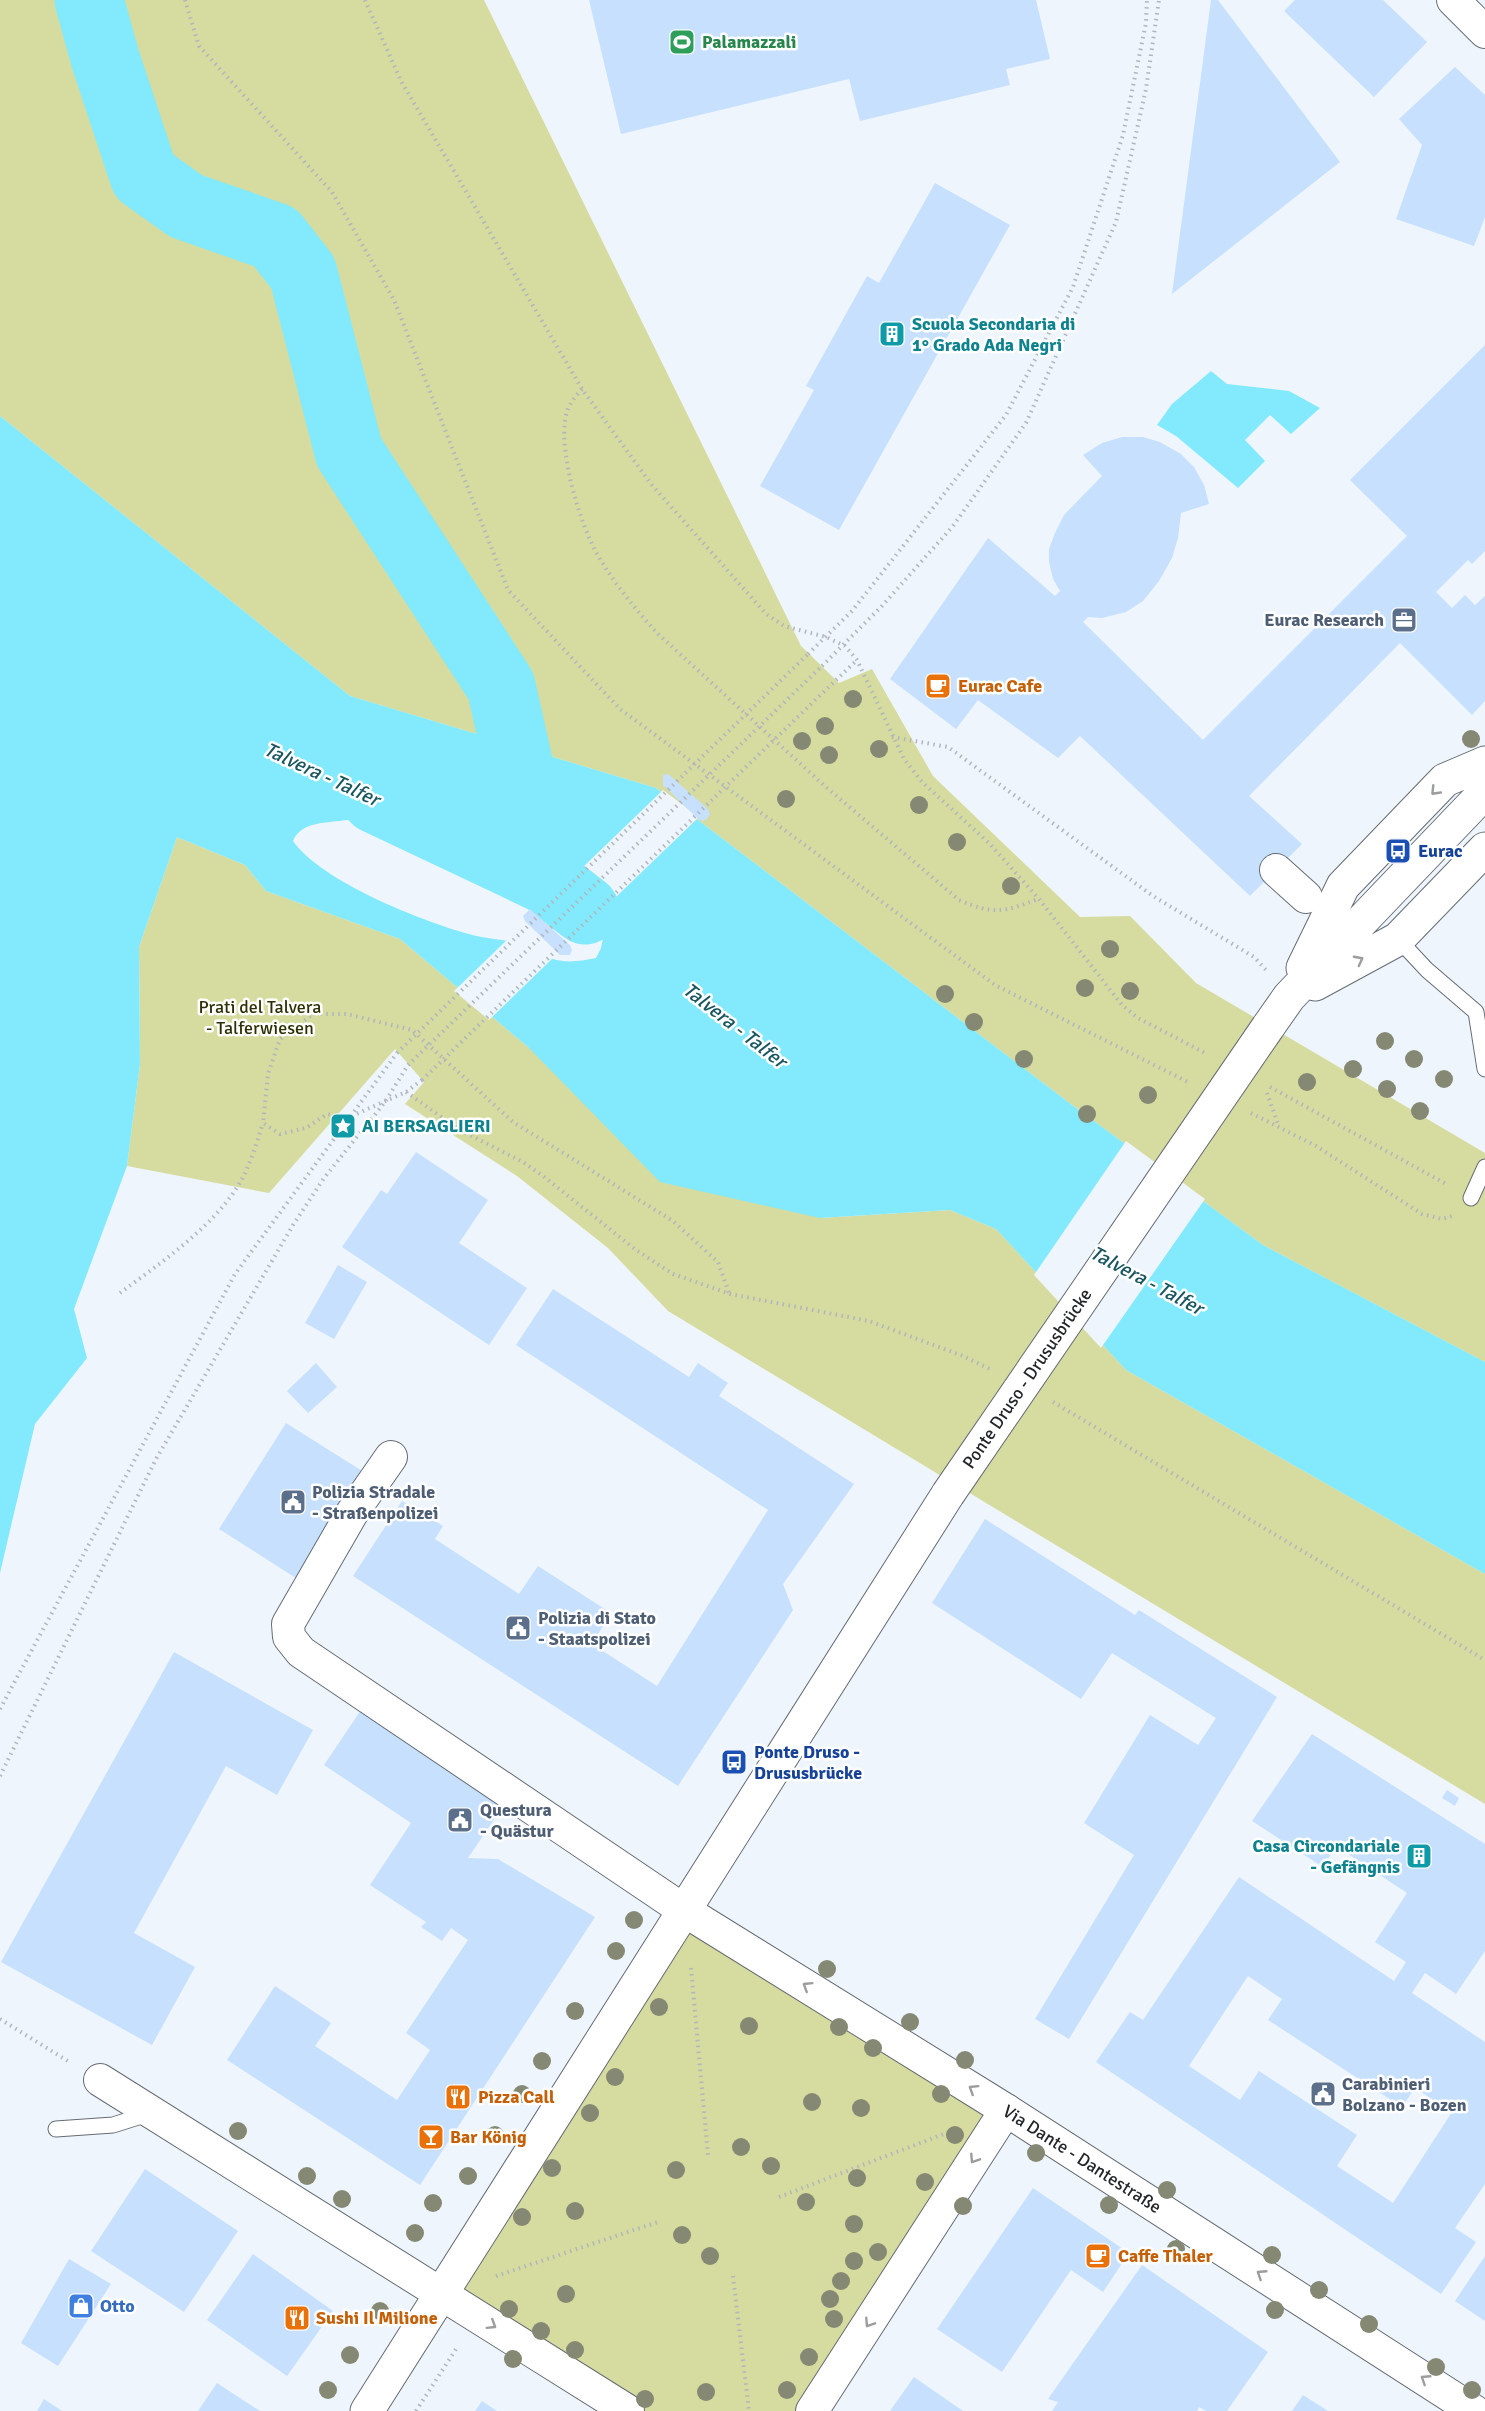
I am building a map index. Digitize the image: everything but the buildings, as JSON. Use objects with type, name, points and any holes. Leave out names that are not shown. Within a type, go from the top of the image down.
[{"type":"main road","points":[[1289,997],[1343,886],[1445,780],[1485,763]]},
{"type":"main road","points":[[1289,997],[1485,792]]},
{"type":"main road","points":[[1289,997],[1398,939],[1485,849]]},
{"type":"main road","name":"Ponte Druso - Drususbrücke","points":[[367,2411],[685,1911],[882,1595],[948,1494],[1289,997]]},
{"type":"street","points":[[1454,0],[1485,32]]},
{"type":"street","points":[[1276,870],[1306,897]]},
{"type":"street","name":"Via Dante - Dantestraße","points":[[391,1456],[352,1513],[288,1624],[289,1637],[301,1652],[685,1911],[1006,2110],[1474,2411]]},
{"type":"street","points":[[99,2080],[443,2293],[628,2411]]},
{"type":"street","points":[[812,2411],[1006,2110]]},
{"type":"lane","points":[[1398,939],[1427,970],[1476,1012],[1485,1069]]},
{"type":"lane","points":[[1472,1198],[1485,1167]]},
{"type":"lane","points":[[56,2129],[113,2125],[152,2113]]},
{"type":"path","points":[[185,0],[199,46],[332,192],[394,300],[508,590],[621,709],[995,985],[1194,1085]]},
{"type":"path","points":[[365,0],[401,81],[582,389],[651,484],[766,614],[784,626],[826,637],[844,646],[857,660],[904,759],[922,782],[990,844],[1039,899],[1122,1005],[1138,1018],[1211,1056]]},
{"type":"path","points":[[0,1709],[235,1274],[347,1118],[397,1053],[852,611],[1006,415],[1073,287],[1123,135],[1146,23],[1147,0]]},
{"type":"path","points":[[0,1776],[156,1458],[293,1225],[324,1178],[385,1102],[408,1065],[844,646],[953,526],[1026,423],[1116,222],[1146,89],[1159,0]]},
{"type":"path","points":[[582,389],[568,408],[564,422],[568,465],[575,495],[596,552],[640,614],[667,643],[827,788],[959,900],[983,911],[1005,912],[1039,899]]},
{"type":"path","points":[[263,1123],[280,1134],[306,1128],[327,1114],[347,1118],[406,1092],[422,1080],[857,660]]},
{"type":"path","points":[[892,737],[948,747],[1153,896],[1254,957],[1289,997]]},
{"type":"path","points":[[120,1293],[169,1257],[225,1205],[246,1172],[263,1123],[268,1074],[280,1039],[313,1014],[347,1014],[412,1030],[513,1122],[673,1221],[718,1262],[730,1294]]},
{"type":"path","points":[[1247,1112],[1316,1146],[1422,1214],[1442,1219],[1460,1213],[1472,1198],[1263,1084],[1279,1127]]},
{"type":"path","points":[[406,1092],[460,1130],[523,1162],[636,1250],[673,1274],[730,1294],[869,1321],[963,1356],[994,1371]]},
{"type":"path","points":[[1045,1397],[1485,1660]]},
{"type":"path","points":[[685,1911],[708,2155]]},
{"type":"path","points":[[0,2019],[99,2080]]},
{"type":"path","points":[[779,2197],[952,2131]]},
{"type":"path","points":[[488,2278],[658,2222]]},
{"type":"path","points":[[733,2276],[749,2411]]},
{"type":"path","points":[[416,2411],[461,2341]]},
{"type":"green space","points":[[0,0],[484,0],[801,646],[839,683],[872,669],[933,776],[1080,917],[1130,916],[1196,983],[1485,1153],[1485,1362],[1263,1245],[1068,1102],[656,788],[350,696],[0,416]]},
{"type":"green space","name":"Prati del Talvera - Talferwiesen","points":[[177,837],[245,865],[266,891],[400,939],[528,1047],[820,1218],[950,1210],[996,1229],[1126,1370],[1485,1574],[1485,1804],[668,1311],[608,1248],[517,1176],[405,1104],[424,1082],[395,1049],[269,1193],[127,1166],[140,1064],[139,947]]},
{"type":"green space","points":[[685,1911],[1006,2110],[812,2411],[628,2411],[443,2293]]},
{"type":"water","points":[[1211,371],[1227,384],[1289,391],[1320,408],[1291,434],[1270,415],[1245,440],[1265,461],[1238,488],[1176,436],[1157,425],[1172,404]]},
{"type":"water","points":[[0,416],[350,696],[656,788],[1068,1102],[1263,1245],[1485,1362],[1485,1574],[1126,1370],[996,1229],[950,1210],[820,1218],[660,1182],[528,1047],[400,939],[266,891],[245,865],[177,837],[139,947],[140,1064],[127,1166],[74,1309],[87,1358],[35,1424],[0,1573]],"holes":[[[347,820],[416,829],[496,848],[531,887],[553,886],[597,921],[604,934],[596,958],[575,961],[556,960],[521,944],[475,936],[425,920],[348,885],[307,856],[293,841],[297,834],[309,826]]]},
{"type":"pier","points":[[663,790],[699,817],[591,921],[556,893]]},
{"type":"pier","points":[[509,938],[522,941],[554,957],[489,1020],[454,991]]},
{"type":"pier","points":[[1126,1141],[1205,1199],[1101,1348],[1034,1275]]},
{"type":"waterway","points":[[89,0],[105,58],[144,176],[186,206],[275,237],[303,273],[349,452],[501,686],[535,838]]},
{"type":"waterway","name":"Talvera - Talfer","points":[[376,799],[545,879],[585,910]]},
{"type":"place","name":"Palamazzali","points":[[682,42]]},
{"type":"place","name":"Scuola Secondaria di 1° Grado Ada Negri","points":[[892,334]]},
{"type":"place","name":"Eurac Research","points":[[1404,620]]},
{"type":"place","name":"Eurac Cafe","points":[[938,686]]},
{"type":"place","name":"Eurac","points":[[1398,851]]},
{"type":"place","name":"AI BERSAGLIERI","points":[[343,1126]]},
{"type":"place","name":"Polizia Stradale - Straßenpolizei","points":[[293,1502]]},
{"type":"place","name":"Polizia di Stato - Staatspolizei","points":[[518,1628]]},
{"type":"place","name":"Ponte Druso - Drususbrücke","points":[[734,1762]]},
{"type":"place","name":"Questura - Quästur","points":[[460,1820]]},
{"type":"place","name":"Casa Circondariale - Gefängnis","points":[[1419,1856]]},
{"type":"place","name":"Carabinieri Bolzano - Bozen","points":[[1323,2094]]},
{"type":"place","name":"Pizza Call","points":[[458,2097]]},
{"type":"place","name":"Bar König","points":[[431,2137]]},
{"type":"place","name":"Caffe Thaler","points":[[1098,2256]]},
{"type":"place","name":"Otto","points":[[81,2306]]},
{"type":"place","name":"Sushi Il Milione","points":[[297,2318]]}]
